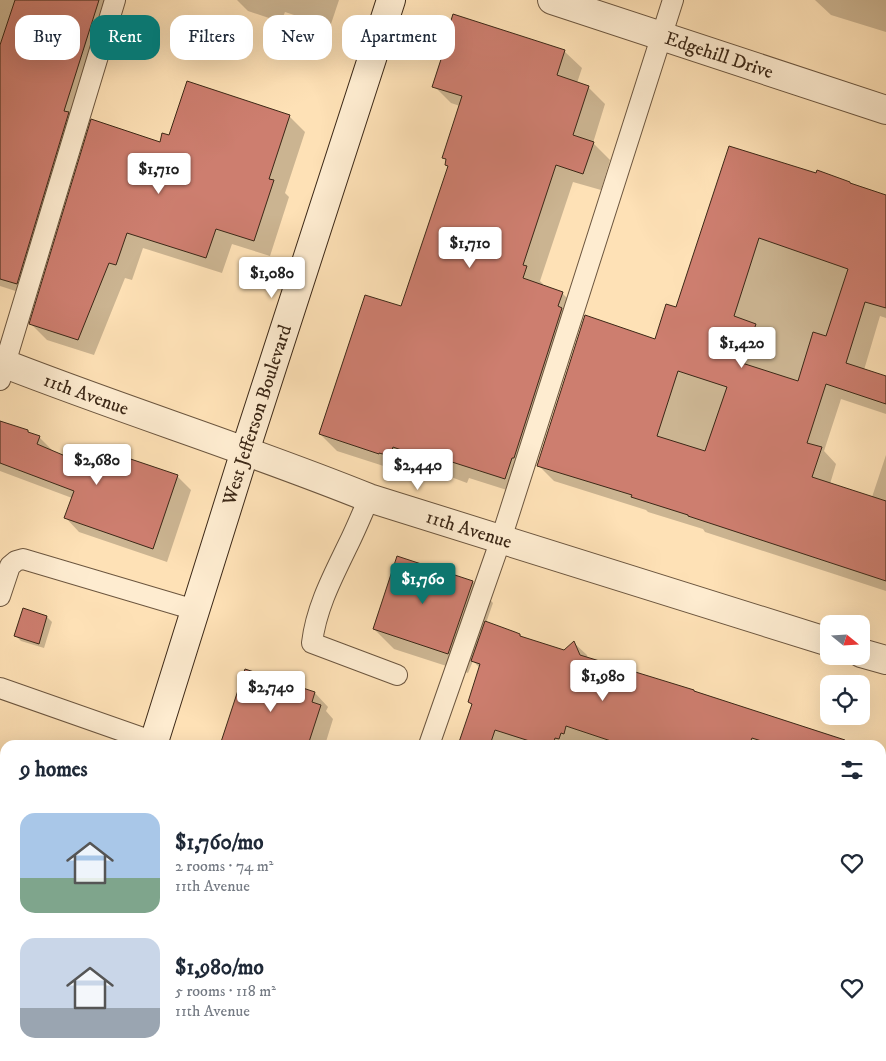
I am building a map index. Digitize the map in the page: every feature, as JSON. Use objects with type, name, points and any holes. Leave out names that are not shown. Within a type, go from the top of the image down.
[{"type":"street","name":"West Jefferson Boulevard","points":[[155,740],[245,451],[391,0]]},
{"type":"street","name":"Edgehill Drive","points":[[552,0],[886,110]]},
{"type":"street","name":"11th Avenue","points":[[2,368],[310,474],[369,498],[820,639]]},
{"type":"street","points":[[870,656],[886,660]]},
{"type":"lane","points":[[2,368],[115,0]]},
{"type":"lane","points":[[431,740],[501,539],[673,0]]},
{"type":"lane","points":[[369,498],[322,604],[313,633],[312,643],[397,675]]},
{"type":"lane","points":[[0,596],[10,566],[16,560],[24,559],[195,610]]},
{"type":"lane","points":[[0,688],[146,740]]},
{"type":"building","points":[[15,0],[99,0],[94,15],[90,15],[90,29],[64,111],[69,112],[17,284],[0,279],[0,45]]},
{"type":"building","points":[[453,14],[565,50],[557,75],[589,86],[573,135],[594,142],[583,174],[556,165],[523,265],[527,266],[523,278],[563,292],[558,306],[562,308],[514,458],[512,458],[505,479],[452,462],[450,467],[418,454],[418,456],[393,447],[390,456],[379,454],[319,434],[365,295],[401,306],[448,166],[445,165],[446,159],[442,158],[462,96],[432,87],[441,60],[455,60],[455,15]]},
{"type":"building","points":[[187,81],[290,115],[269,179],[274,180],[254,241],[216,229],[206,258],[127,233],[116,265],[109,263],[78,340],[29,324],[91,119],[160,142],[162,133],[169,135]]},
{"type":"building","points":[[729,146],[816,173],[817,170],[886,195],[886,308],[865,302],[846,363],[886,376],[886,404],[826,384],[807,443],[822,447],[812,477],[886,501],[886,581],[631,497],[632,495],[537,466],[585,315],[655,339],[666,304],[676,307]],"holes":[[[759,238],[848,269],[826,336],[813,332],[798,381],[742,363],[756,324],[734,316]],[[678,371],[727,387],[705,451],[657,436]]]},
{"type":"building","points":[[0,421],[40,436],[37,444],[84,464],[89,445],[178,475],[153,549],[64,518],[74,491],[0,463]]},
{"type":"building","points":[[397,556],[473,581],[448,654],[373,629]]},
{"type":"building","points":[[23,608],[47,616],[39,644],[14,636]]},
{"type":"building","points":[[485,621],[520,634],[520,636],[564,650],[574,641],[580,655],[845,740],[758,740],[752,738],[751,740],[608,740],[566,726],[564,734],[561,733],[559,739],[555,738],[554,740],[526,740],[495,730],[492,740],[460,740],[472,704],[468,702],[480,664],[471,661]]},
{"type":"building","points":[[245,669],[315,692],[312,702],[321,705],[310,740],[222,740]]}]
